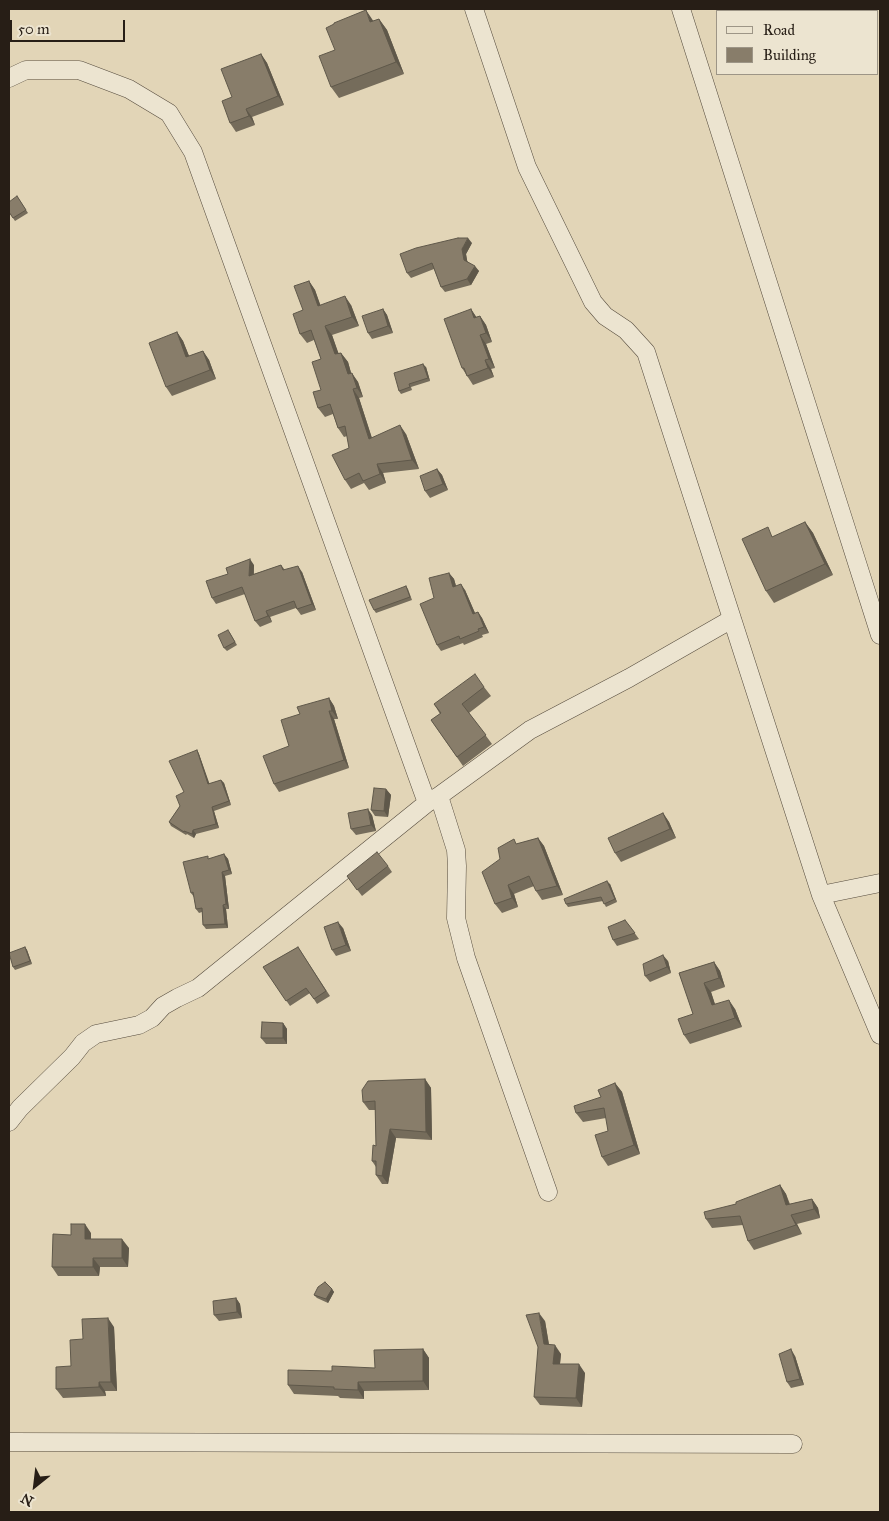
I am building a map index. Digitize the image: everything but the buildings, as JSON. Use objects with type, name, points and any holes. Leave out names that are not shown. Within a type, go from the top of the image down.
[{"type":"street","points":[[474,9],[527,167],[593,302],[605,316],[626,330],[646,352],[822,895],[880,1036]]},
{"type":"street","points":[[680,9],[880,635]]},
{"type":"street","points":[[9,78],[26,70],[79,70],[129,89],[169,113],[193,152],[433,799],[456,850],[456,918],[464,950],[548,1192]]},
{"type":"street","points":[[9,1122],[20,1108],[72,1057],[83,1043],[96,1034],[139,1025],[152,1018],[163,1006],[198,988],[433,799],[530,730],[629,678],[732,619]]},
{"type":"street","points":[[822,895],[880,882]]},
{"type":"street","points":[[9,1442],[793,1444]]}]
